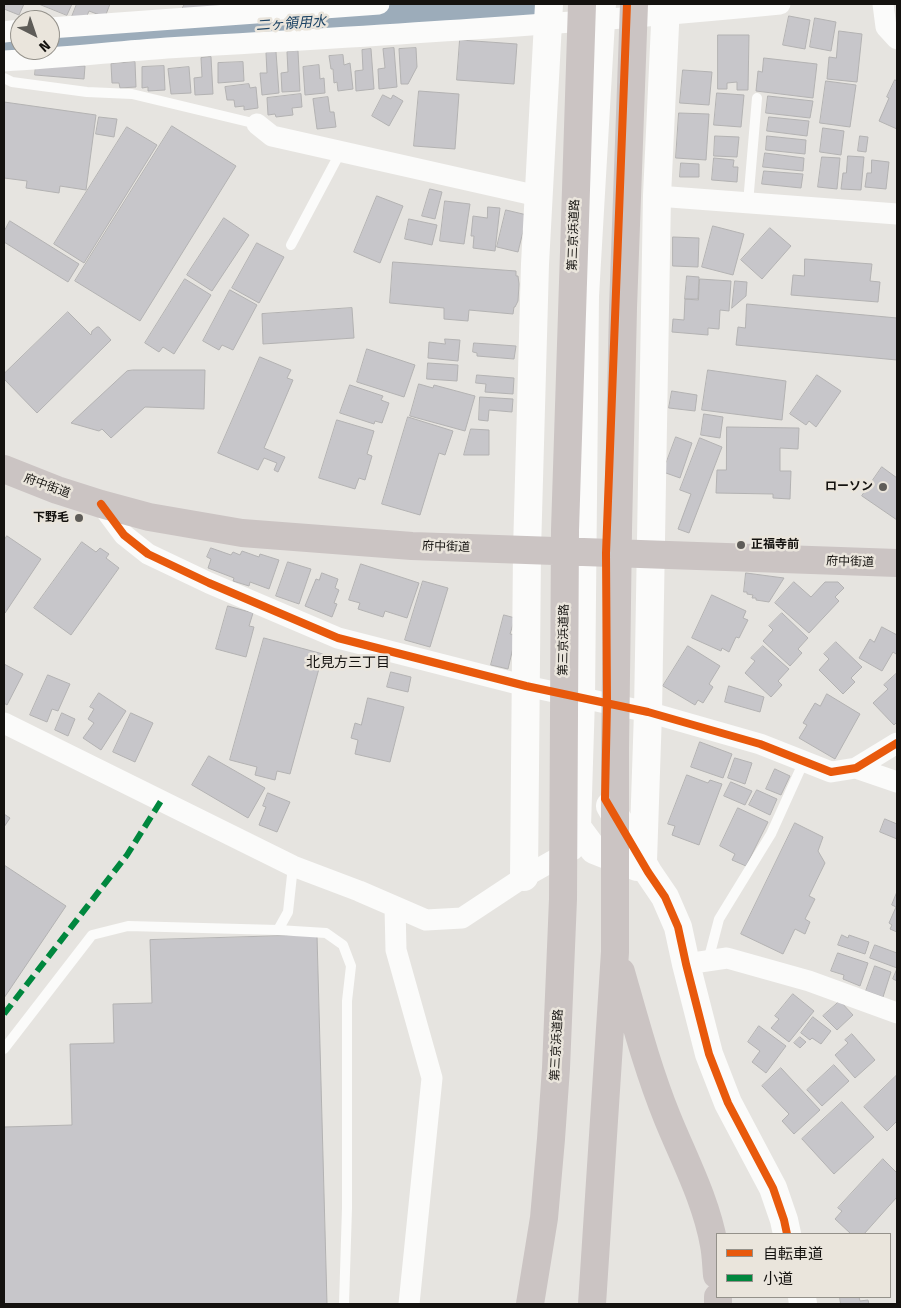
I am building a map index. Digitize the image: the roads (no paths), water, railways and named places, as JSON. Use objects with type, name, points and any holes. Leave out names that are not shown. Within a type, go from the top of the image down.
[{"type":"highway","points":[[592,1304],[615,952],[615,728],[622,318],[612,9]]},
{"type":"highway","name":"第三京浜道路","points":[[530,1304],[544,1218],[556,1068],[563,899],[565,530],[612,9]]},
{"type":"highway","name":"府中街道","points":[[4,469],[57,490],[149,517],[242,533],[412,546],[897,563]]},
{"type":"highway","points":[[615,952],[644,1052],[704,1209],[714,1245],[716,1265]]},
{"type":"street","points":[[60,27],[379,4]]},
{"type":"street","points":[[4,61],[612,9],[666,9],[780,4]]},
{"type":"street","points":[[883,4],[886,27],[897,40]]},
{"type":"street","points":[[612,9],[586,296],[594,552],[607,704],[605,799],[666,897],[678,927],[697,962],[709,1054],[728,1103],[773,1188],[787,1233]]},
{"type":"street","points":[[646,867],[657,196],[666,9]]},
{"type":"street","points":[[524,877],[527,550],[535,264],[548,14]]},
{"type":"street","points":[[257,124],[272,136],[538,196]]},
{"type":"street","points":[[657,196],[897,214]]},
{"type":"street","points":[[101,504],[124,534],[148,554],[338,638],[526,686],[648,712],[760,744],[831,772],[856,768],[897,743]]},
{"type":"street","points":[[594,552],[581,698],[577,827],[594,850],[646,867]]},
{"type":"street","points":[[4,723],[293,866],[359,891],[426,920],[462,918],[524,877],[588,841]]},
{"type":"street","points":[[856,768],[897,782]]},
{"type":"street","points":[[396,907],[396,950],[432,1078],[409,1304]]},
{"type":"street","points":[[697,962],[727,958],[809,981],[897,1013]]},
{"type":"lane","points":[[4,78],[12,82],[132,94],[257,124]]},
{"type":"lane","points":[[748,203],[757,98]]},
{"type":"lane","points":[[292,245],[341,151]]},
{"type":"lane","points":[[697,962],[719,919],[771,834],[804,761]]},
{"type":"lane","points":[[278,930],[288,912],[293,866]]},
{"type":"lane","points":[[4,1050],[92,935],[128,926],[278,930],[326,933],[343,945],[351,966],[347,1002],[347,1208],[344,1304]]},
{"type":"waterway","name":"二ヶ領用水","points":[[60,41],[532,6]]},
{"type":"waterway","name":"二ヶ領用水","points":[[4,45],[10,45]]},
{"type":"place","name":"ローソン","points":[[883,487]]},
{"type":"place","name":"下野毛","points":[[79,518]]},
{"type":"place","name":"正福寺前","points":[[741,545]]},
{"type":"district","name":"北見方三丁目","points":[[348,663]]}]
